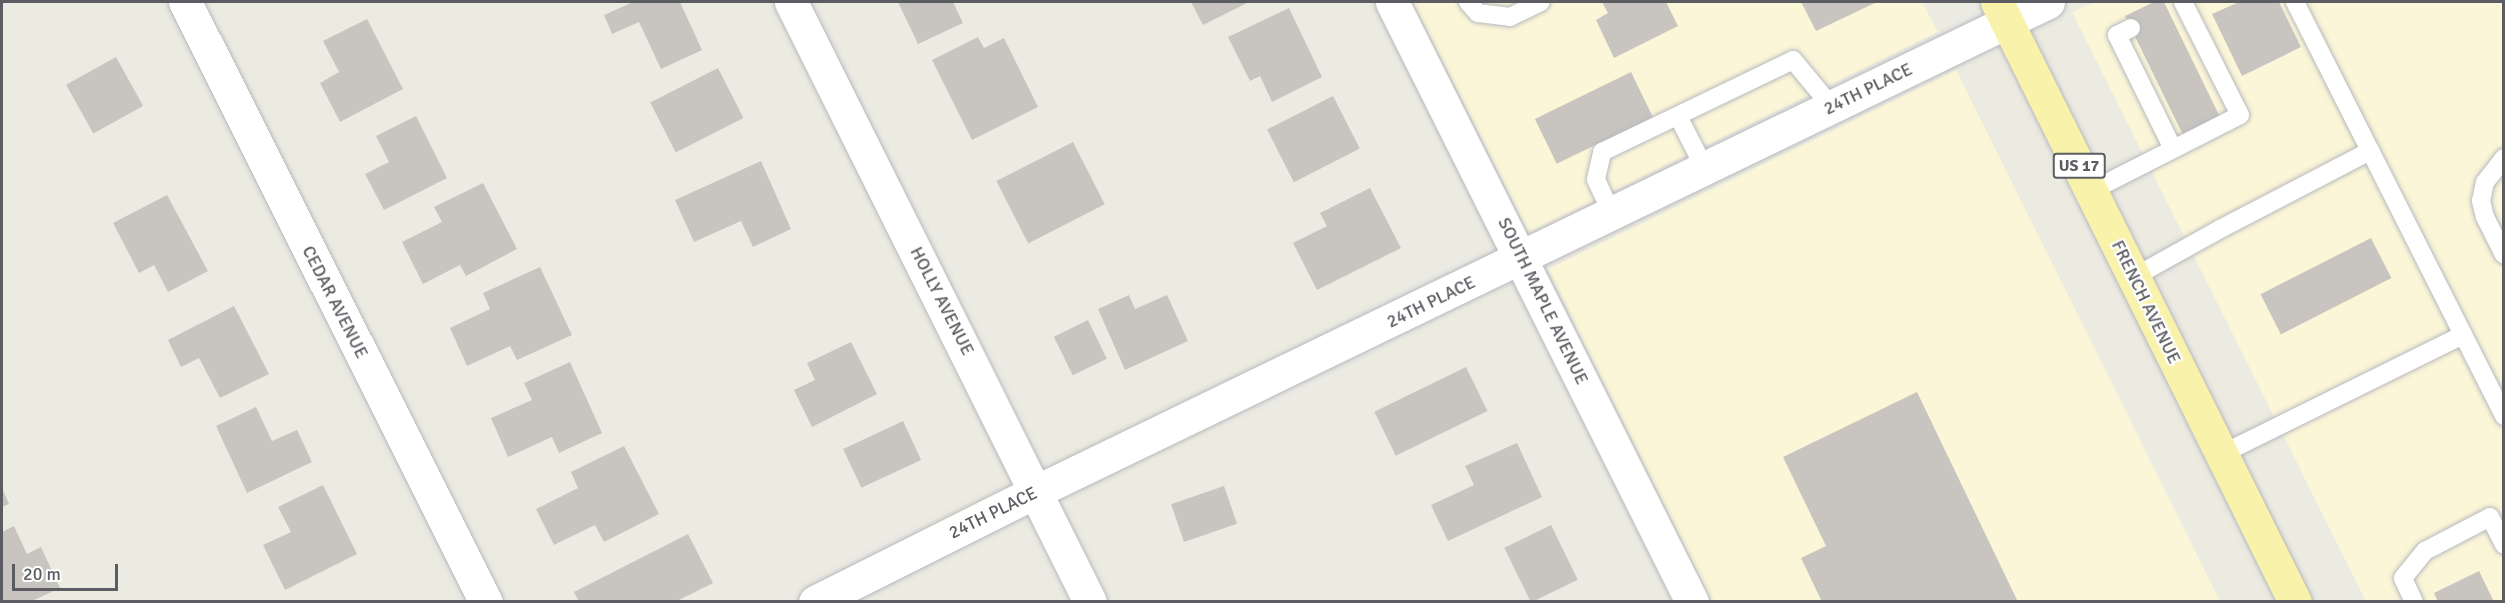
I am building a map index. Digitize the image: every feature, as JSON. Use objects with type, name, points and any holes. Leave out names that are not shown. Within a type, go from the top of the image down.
[{"type":"main road","name":"FRENCH AVENUE","points":[[2002,12],[2295,602]]},
{"type":"street","name":"CEDAR AVENUE","points":[[185,2],[486,602]]},
{"type":"street","name":"HOLLY AVENUE","points":[[791,2],[1037,491],[1090,602]]},
{"type":"street","name":"SOUTH MAPLE AVENUE","points":[[1392,2],[1692,602]]},
{"type":"street","name":"24TH PLACE","points":[[814,602],[1037,491],[1832,107],[2002,12],[2048,2]]},
{"type":"lane","points":[[1468,2],[1478,14],[1510,17],[1541,2]]},
{"type":"lane","points":[[2295,2],[2504,416]]},
{"type":"lane","points":[[2091,191],[2240,115],[2207,70],[2178,4]]},
{"type":"lane","points":[[2131,28],[2117,35],[2138,60],[2156,96],[2173,148]]},
{"type":"lane","points":[[1612,214],[1596,179],[1602,152],[1793,60],[1832,107]]},
{"type":"lane","points":[[1678,116],[1705,169]]},
{"type":"lane","points":[[2134,277],[2370,151]]},
{"type":"lane","points":[[2504,158],[2485,182],[2481,201],[2485,217],[2504,255]]},
{"type":"lane","points":[[2222,454],[2463,335]]},
{"type":"lane","points":[[2414,602],[2403,578],[2425,551],[2490,517],[2504,544]]},
{"type":"shaded area","points":[[1413,2],[1922,2],[1938,32],[1529,232]]},
{"type":"shaded area","points":[[2094,2],[2503,2],[2503,601],[2366,601],[2072,12]]},
{"type":"shaded area","points":[[1956,70],[2220,601],[1712,601],[1548,269]]},
{"type":"building","points":[[633,2],[680,2],[702,50],[661,69],[639,22],[612,34],[604,15]]},
{"type":"building","points":[[898,2],[953,2],[963,23],[918,44]]},
{"type":"building","points":[[1191,2],[1249,2],[1203,25]]},
{"type":"building","points":[[1602,2],[1666,2],[1678,26],[1614,58],[1596,20],[1608,13]]},
{"type":"building","points":[[1801,2],[1877,2],[1816,31]]},
{"type":"building","points":[[2154,2],[2164,2],[2220,117],[2183,135],[2125,16]]},
{"type":"building","points":[[2239,2],[2279,2],[2301,47],[2242,76],[2212,14]]},
{"type":"building","points":[[1289,8],[1322,77],[1272,102],[1260,76],[1250,81],[1228,37]]},
{"type":"building","points":[[367,19],[403,89],[340,122],[320,83],[339,72],[323,41]]},
{"type":"building","points":[[978,37],[984,48],[1004,38],[1038,107],[972,140],[932,60]]},
{"type":"building","points":[[116,57],[143,106],[93,134],[66,85]]},
{"type":"building","points":[[718,68],[743,118],[676,152],[650,103]]},
{"type":"building","points":[[1631,72],[1653,117],[1557,164],[1535,119]]},
{"type":"building","points":[[1333,96],[1360,149],[1294,182],[1267,130]]},
{"type":"building","points":[[416,116],[447,178],[384,210],[365,174],[389,162],[376,136]]},
{"type":"building","points":[[1073,142],[1105,204],[1028,243],[996,181]]},
{"type":"building","points":[[761,161],[791,229],[753,247],[741,221],[694,242],[675,200]]},
{"type":"building","points":[[483,183],[517,249],[466,276],[460,265],[423,284],[402,242],[442,222],[434,207]]},
{"type":"building","points":[[1370,188],[1401,248],[1317,290],[1293,243],[1327,226],[1320,213]]},
{"type":"building","points":[[167,195],[208,271],[168,292],[154,265],[139,273],[113,223]]},
{"type":"building","points":[[2371,238],[2391,278],[2281,334],[2261,294]]},
{"type":"building","points":[[540,267],[572,335],[517,360],[510,346],[467,366],[450,328],[490,309],[483,293]]},
{"type":"building","points":[[1129,295],[1135,309],[1167,295],[1188,341],[1125,370],[1098,309]]},
{"type":"building","points":[[234,306],[269,374],[220,398],[199,358],[181,367],[168,340]]},
{"type":"building","points":[[1088,320],[1107,359],[1073,375],[1054,337]]},
{"type":"building","points":[[851,342],[877,394],[812,427],[794,390],[815,380],[807,363]]},
{"type":"building","points":[[570,362],[602,433],[559,453],[552,437],[508,457],[491,418],[532,400],[524,383]]},
{"type":"building","points":[[1466,367],[1487,411],[1396,456],[1374,412]]},
{"type":"building","points":[[1917,392],[2018,602],[1822,602],[1801,558],[1826,546],[1783,457]]},
{"type":"building","points":[[256,407],[272,441],[297,430],[312,462],[247,493],[216,426]]},
{"type":"building","points":[[903,421],[921,460],[861,488],[843,449]]},
{"type":"building","points":[[1517,443],[1542,497],[1448,541],[1431,505],[1474,485],[1465,466]]},
{"type":"building","points":[[624,446],[659,514],[604,542],[595,525],[554,545],[536,509],[578,488],[571,472]]},
{"type":"building","points":[[323,485],[357,554],[285,590],[263,545],[291,532],[278,507]]},
{"type":"building","points":[[1224,486],[1237,524],[1184,542],[1171,504]]},
{"type":"building","points":[[2,488],[9,504],[2,507]]},
{"type":"building","points":[[1551,525],[1578,580],[1531,602],[1504,548]]},
{"type":"building","points":[[14,526],[27,554],[41,547],[60,588],[30,602],[2,602],[2,532]]},
{"type":"building","points":[[688,534],[713,583],[675,602],[579,602],[574,592]]},
{"type":"building","points":[[2479,571],[2494,602],[2438,602],[2434,593]]}]
